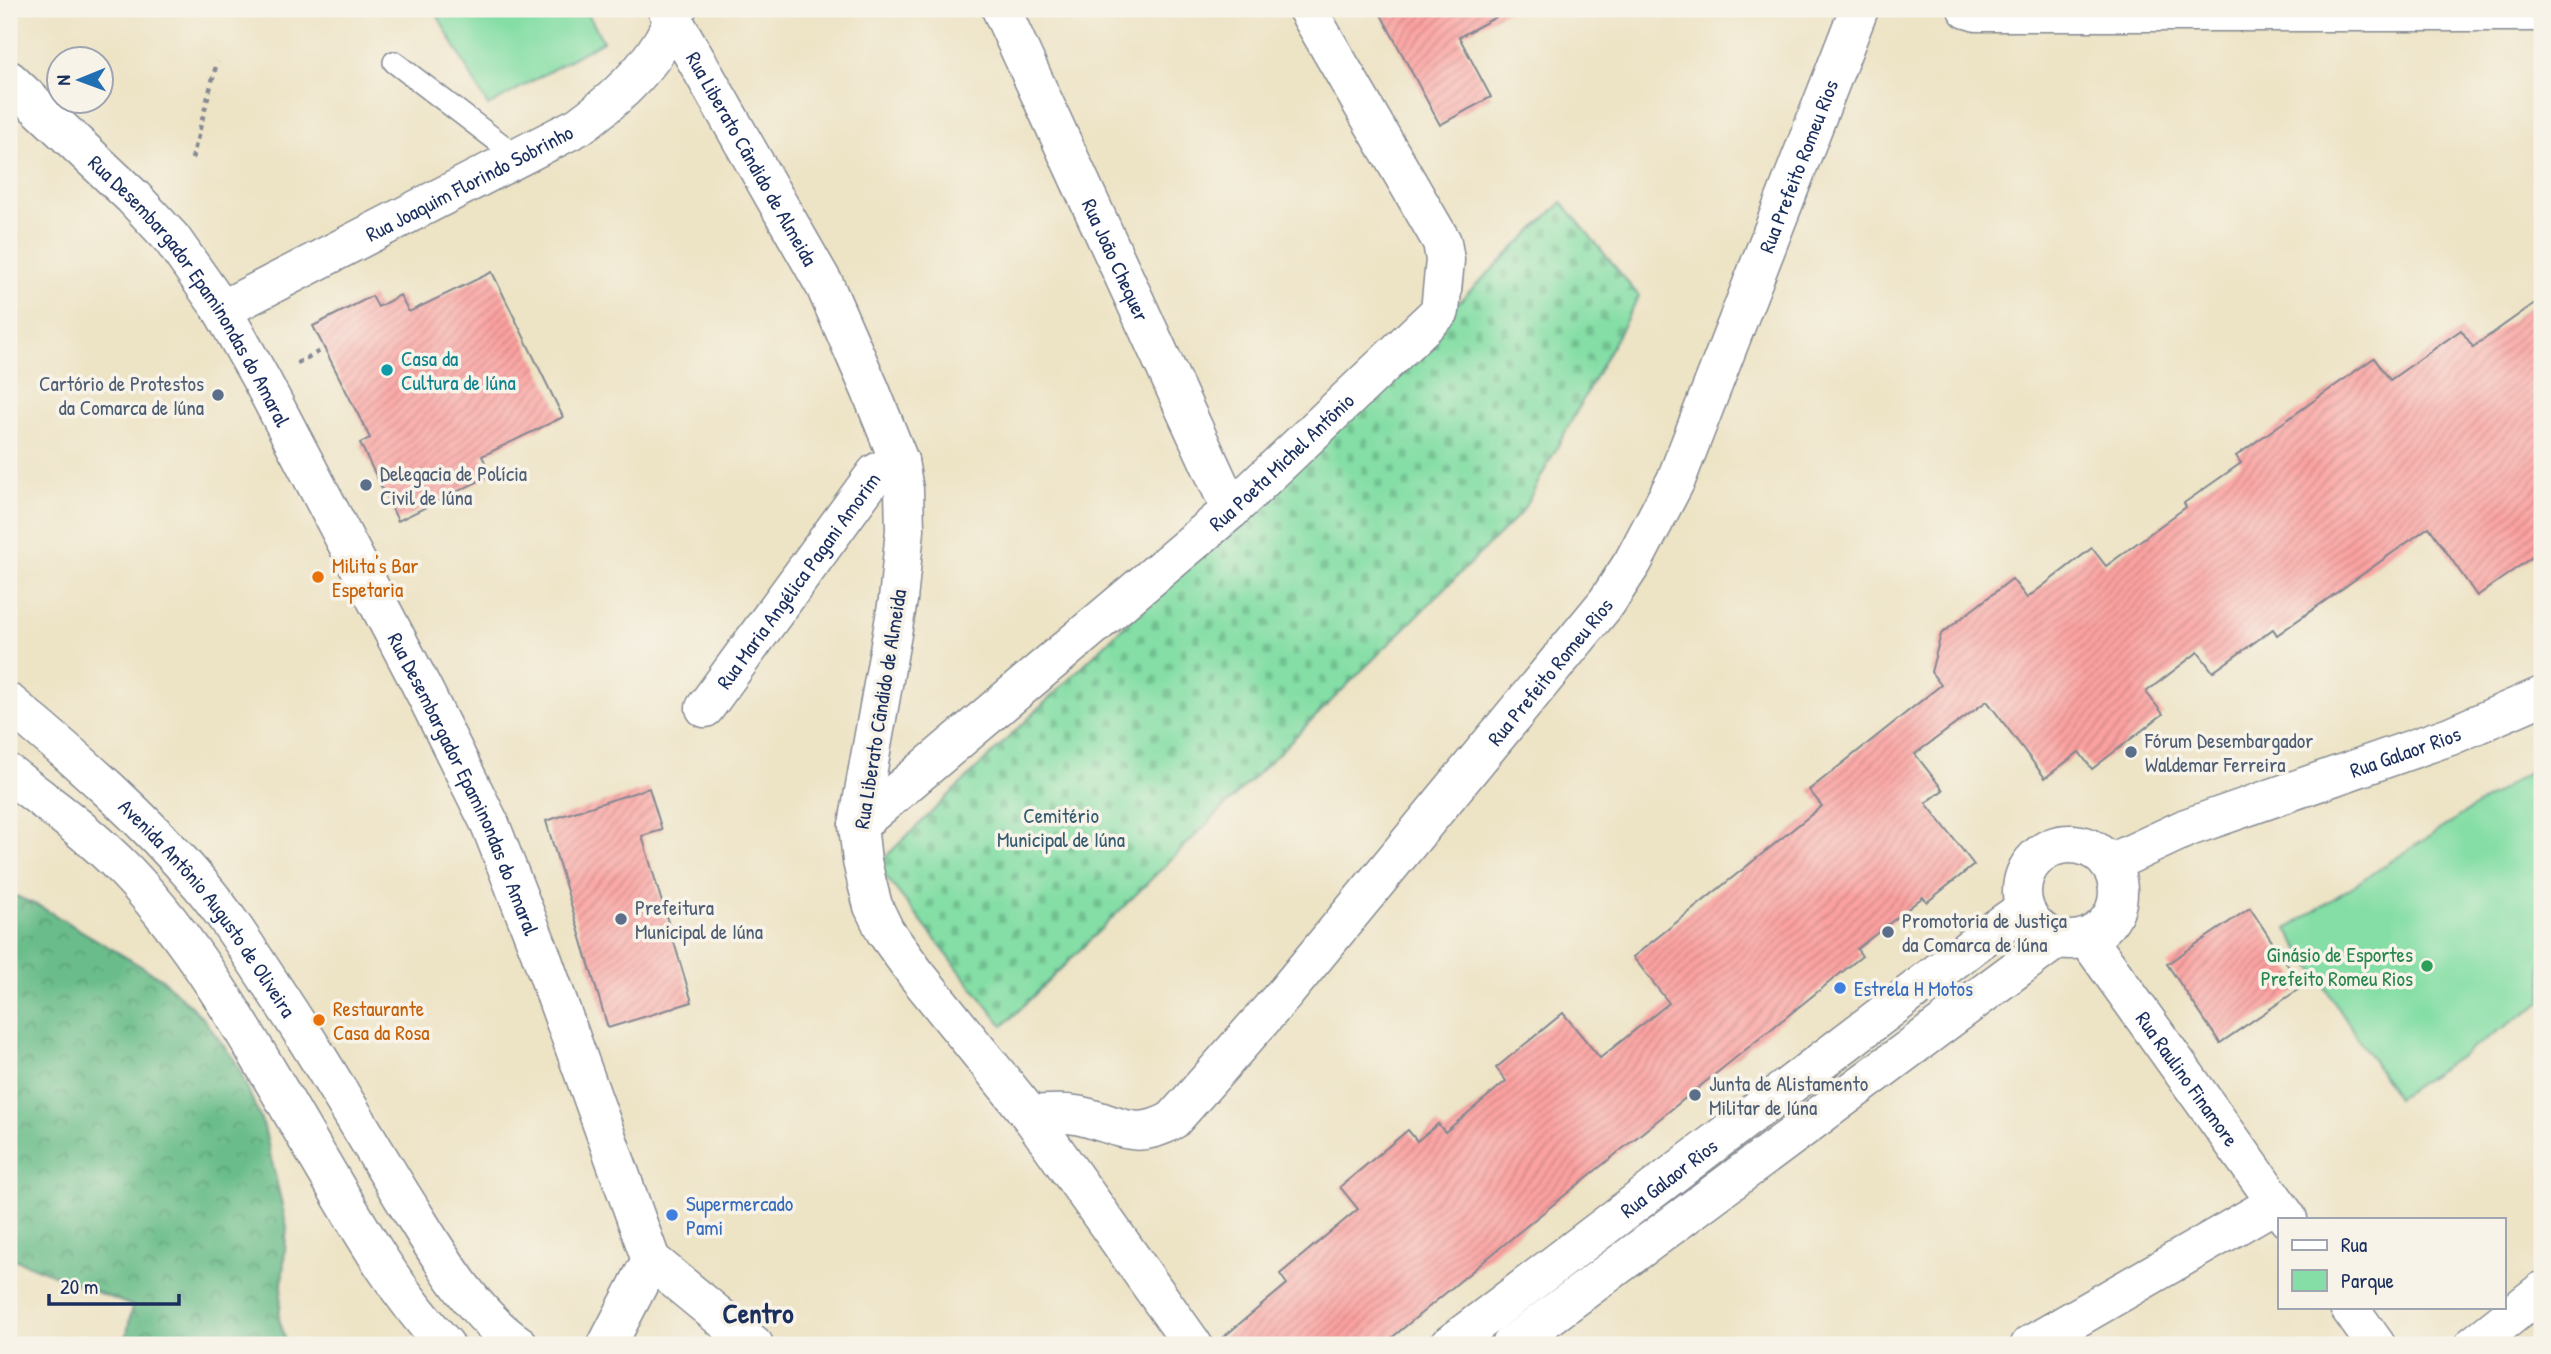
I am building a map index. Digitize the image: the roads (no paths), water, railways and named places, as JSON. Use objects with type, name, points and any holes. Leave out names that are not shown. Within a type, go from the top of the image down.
[{"type":"street","name":"Rua João Chequer","points":[[1001,9],[1231,510]]},
{"type":"street","name":"Rua Poeta Michel Antônio","points":[[858,825],[1231,510],[1440,312],[1445,260],[1442,242],[1307,9]]},
{"type":"street","name":"Rua Prefeito Romeu Rios","points":[[1030,1115],[1084,1116],[1141,1132],[1157,1129],[1173,1120],[1286,992],[1607,602],[1633,562],[1676,480],[1859,9]]},
{"type":"street","points":[[1967,9],[1977,12],[2542,12]]},
{"type":"street","name":"Rua Liberato Cândido de Almeida","points":[[672,13],[825,286],[899,461],[904,490],[905,530],[898,600],[858,825],[862,861],[873,906],[885,931],[916,974],[1030,1115],[1193,1345]]},
{"type":"street","name":"Rua Joaquim Florindo Sobrinho","points":[[222,310],[579,126],[608,105],[633,80],[672,13]]},
{"type":"street","name":"Rua Desembargador Epaminondas do Amaral","points":[[9,80],[133,197],[172,239],[222,310],[262,381],[424,691],[489,824],[540,952],[651,1260]]},
{"type":"street","name":"Rua Maria Angélica Pagani Amorim","points":[[705,708],[876,472],[899,461]]},
{"type":"street","name":"Rua Galaor Rios","points":[[1511,1345],[2072,939],[2102,929],[2113,915],[2118,898],[2117,880],[2109,864],[2186,828],[2450,736],[2542,696]]},
{"type":"street","name":"Avenida Antônio Augusto de Oliveira","points":[[9,703],[99,780],[165,844],[203,888],[275,989],[430,1241],[458,1281],[495,1324],[519,1345]]},
{"type":"street","name":"Avenida Antônio Augusto de Oliveira","points":[[9,774],[72,821],[102,848],[127,872],[178,934],[219,994],[390,1277],[445,1345]]},
{"type":"street","points":[[2072,939],[2042,933],[2031,922],[2024,909],[2021,893],[2023,878],[2030,864],[2048,849],[2070,843],[2085,846],[2098,853],[2109,864]]},
{"type":"street","name":"Rua Galaor Rios","points":[[1449,1345],[2024,909]]},
{"type":"street","name":"Rua Raulino Finamore","points":[[2072,939],[2282,1211]]},
{"type":"street","points":[[2030,1345],[2282,1211]]},
{"type":"street","points":[[607,1345],[651,1260],[754,1345]]},
{"type":"street","points":[[2474,1345],[2542,1291]]},
{"type":"street","points":[[2350,1308],[2376,1345]]},
{"type":"lane","points":[[394,62],[518,157]]},
{"type":"place","name":"Casa da Cultura de Iúna","points":[[387,370]]},
{"type":"place","name":"Cartório de Protestos da Comarca de Iúna","points":[[218,395]]},
{"type":"place","name":"Delegacia de Polícia Civil de Iúna","points":[[366,485]]},
{"type":"place","name":"Milita's Bar Espetaria","points":[[318,577]]},
{"type":"place","name":"Fórum Desembargador Waldemar Ferreira","points":[[2131,752]]},
{"type":"place","name":"Prefeitura Municipal de Iúna","points":[[621,919]]},
{"type":"place","name":"Promotoria de Justiça da Comarca de Iúna","points":[[1888,932]]},
{"type":"place","name":"Ginásio de Esportes Prefeito Romeu Rios","points":[[2427,966]]},
{"type":"place","name":"Estrela H Motos","points":[[1840,988]]},
{"type":"place","name":"Restaurante Casa da Rosa","points":[[319,1020]]},
{"type":"place","name":"Junta de Alistamento Militar de Iúna","points":[[1695,1095]]},
{"type":"place","name":"Supermercado Pami","points":[[672,1215]]},
{"type":"district","name":"Centro","points":[[758,1313]]},
{"type":"park label","name":"Cemitério Municipal de Iúna","points":[[1061,827]]}]
